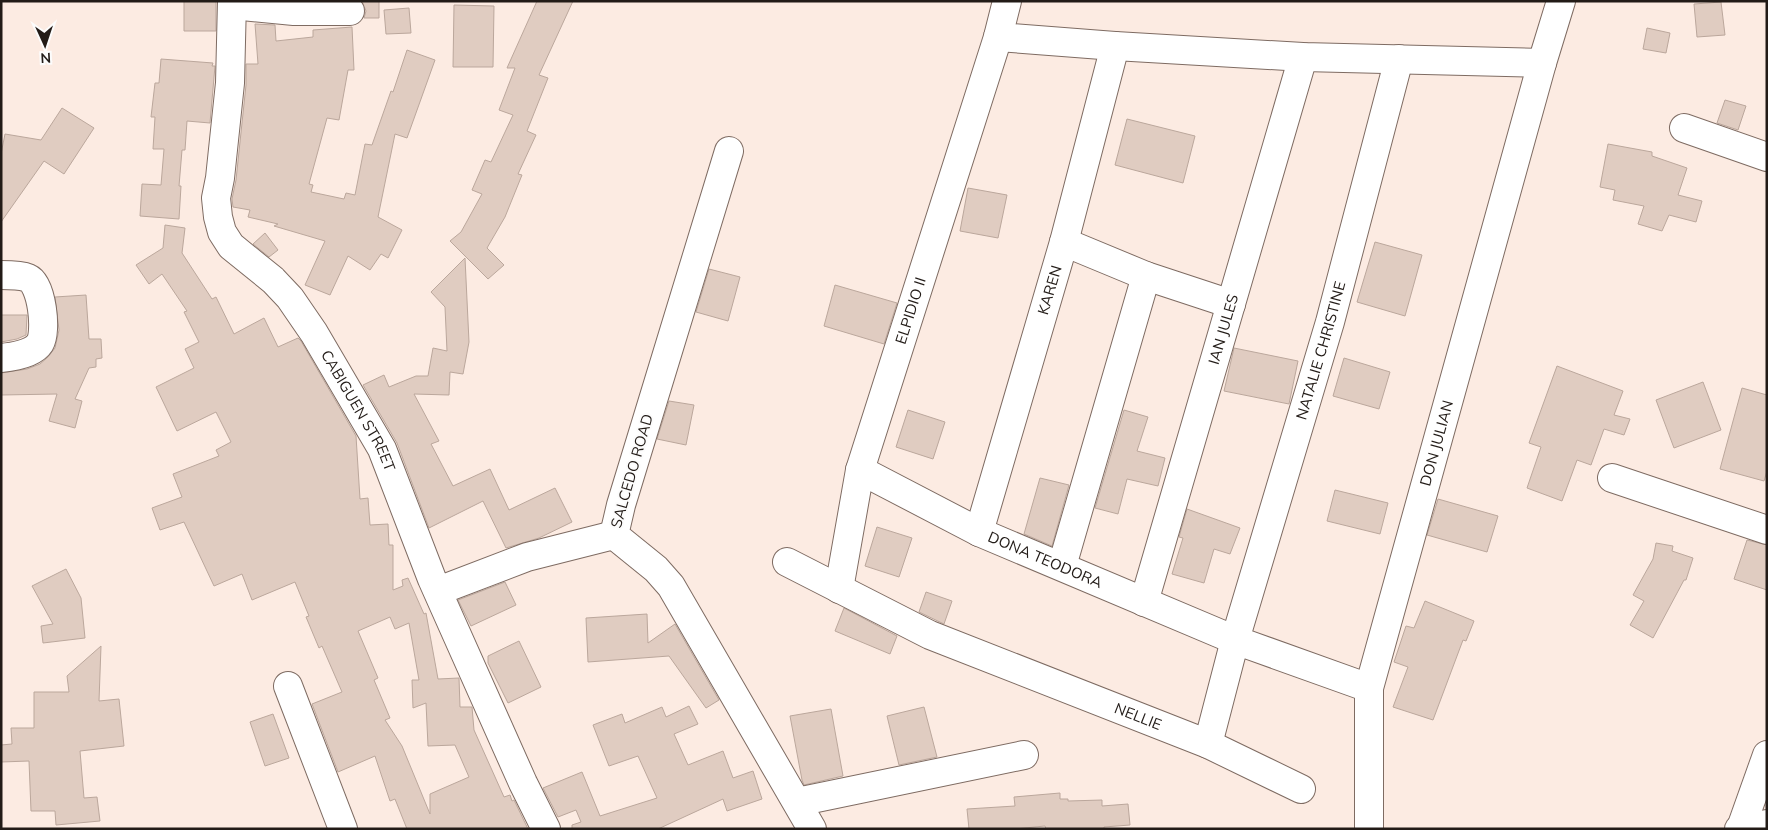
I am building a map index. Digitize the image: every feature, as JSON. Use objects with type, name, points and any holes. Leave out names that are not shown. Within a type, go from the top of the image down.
[{"type":"street","name":"ELPIDIO II","points":[[839,589],[860,470],[998,37],[1007,1]]},
{"type":"street","name":"DON JULIAN","points":[[1370,829],[1369,688],[1542,63],[1561,1]]},
{"type":"street","points":[[232,3],[294,11],[350,12]]},
{"type":"street","name":"CABIGUEN STREET","points":[[232,3],[230,82],[220,178],[216,198],[222,232],[231,246],[273,280],[290,298],[314,333],[382,449],[438,591],[523,783],[546,829]]},
{"type":"street","points":[[998,37],[1303,57],[1542,63]]},
{"type":"street","name":"KAREN","points":[[979,532],[1064,242],[1115,46]]},
{"type":"street","name":"IAN JULES","points":[[1144,602],[1303,57]]},
{"type":"street","name":"NATALIE CHRISTINE","points":[[1235,640],[1330,322],[1399,60]]},
{"type":"street","points":[[1684,128],[1767,157]]},
{"type":"street","name":"SALCEDO ROAD","points":[[729,151],[621,505],[614,535],[656,569],[671,586],[812,829]]},
{"type":"street","points":[[1064,242],[1146,276],[1231,304]]},
{"type":"street","points":[[1,275],[29,278],[35,285],[40,295],[43,330],[40,343],[34,349],[12,357],[1,358]]},
{"type":"street","points":[[1062,566],[1146,276]]},
{"type":"street","name":"DONA TEODORA","points":[[860,470],[979,532],[1235,640]]},
{"type":"street","points":[[1612,478],[1767,530]]},
{"type":"street","points":[[438,591],[527,557],[614,535]]},
{"type":"street","name":"NELLIE","points":[[787,562],[930,635],[1208,744],[1301,789]]},
{"type":"street","points":[[1208,744],[1235,640],[1369,688]]},
{"type":"street","points":[[288,686],[344,829]]},
{"type":"street","points":[[797,802],[1024,755]]},
{"type":"street","points":[[1740,829],[1767,755]]},
{"type":"street","points":[[1740,829],[1767,824]]},
{"type":"building","points":[[184,1],[216,1],[216,31],[184,31]]},
{"type":"building","points":[[362,1],[379,1],[379,18],[364,18],[366,11]]},
{"type":"building","points":[[537,1],[573,1],[539,75],[548,78],[527,131],[536,135],[518,174],[522,175],[505,217],[487,248],[504,265],[488,279],[450,241],[461,232],[482,194],[472,190],[485,160],[491,162],[513,115],[499,110],[515,68],[507,68]]},
{"type":"building","points":[[1721,2],[1725,35],[1697,37],[1694,4]]},
{"type":"building","points":[[454,5],[494,6],[493,67],[453,67]]},
{"type":"building","points":[[409,8],[411,33],[386,34],[384,10]]},
{"type":"building","points":[[255,24],[275,25],[276,41],[313,37],[313,30],[352,27],[354,70],[348,70],[339,120],[327,118],[309,184],[313,185],[311,192],[344,199],[346,193],[355,195],[365,144],[372,145],[407,50],[435,60],[407,138],[395,134],[378,217],[402,230],[388,258],[381,254],[370,270],[348,256],[330,295],[305,285],[325,241],[274,226],[278,224],[248,217],[250,210],[233,207],[232,199],[236,180],[246,85],[246,64],[258,64]]},
{"type":"building","points":[[1647,28],[1670,33],[1666,53],[1643,49]]},
{"type":"building","points":[[161,59],[213,63],[212,66],[215,66],[210,123],[187,121],[185,150],[182,150],[179,186],[181,186],[179,219],[140,216],[142,184],[161,185],[164,149],[153,149],[155,117],[151,117],[155,83],[159,83]]},
{"type":"building","points":[[1725,100],[1746,106],[1738,130],[1717,123]]},
{"type":"building","points":[[62,108],[94,128],[64,174],[44,161],[1,222],[1,154],[5,134],[41,140]]},
{"type":"building","points":[[1127,119],[1195,136],[1183,183],[1115,165]]},
{"type":"building","points":[[1608,144],[1652,152],[1652,156],[1687,168],[1678,195],[1702,201],[1696,222],[1669,215],[1662,231],[1638,224],[1644,206],[1613,200],[1615,190],[1600,187]]},
{"type":"building","points":[[968,188],[1007,195],[998,238],[960,231]]},
{"type":"building","points":[[165,225],[185,228],[182,253],[212,299],[216,297],[234,334],[264,318],[278,347],[298,338],[301,341],[356,436],[360,499],[368,498],[370,525],[388,524],[389,545],[393,545],[393,590],[403,586],[402,580],[408,578],[424,614],[426,613],[438,679],[459,678],[460,707],[472,707],[474,730],[504,797],[510,795],[512,801],[514,800],[528,829],[407,829],[395,799],[390,801],[375,756],[338,772],[312,704],[342,692],[322,646],[319,648],[306,617],[309,616],[295,582],[252,600],[242,574],[214,586],[184,522],[160,530],[152,508],[182,497],[173,474],[219,456],[216,450],[231,442],[216,412],[177,431],[156,387],[194,368],[185,349],[199,342],[184,312],[187,311],[162,274],[149,284],[136,265],[163,248]],"holes":[[[390,617],[395,629],[409,623],[419,680],[412,680],[413,708],[426,703],[428,746],[455,745],[469,777],[430,794],[430,814],[402,746],[385,720],[390,718],[374,680],[378,678],[358,631]]]},
{"type":"building","points":[[265,233],[278,250],[269,257],[253,244]]},
{"type":"building","points":[[1375,242],[1422,255],[1405,316],[1357,302]]},
{"type":"building","points":[[465,258],[469,342],[463,374],[450,372],[449,395],[414,394],[439,441],[431,444],[453,486],[490,469],[509,510],[555,488],[572,522],[539,538],[506,548],[483,501],[429,528],[397,443],[363,385],[384,375],[389,387],[416,376],[428,376],[433,348],[447,351],[445,307],[431,292]]},
{"type":"building","points":[[709,269],[740,277],[728,321],[696,312]]},
{"type":"building","points":[[835,285],[897,303],[884,344],[824,326]]},
{"type":"building","points":[[86,295],[89,339],[101,339],[102,358],[96,359],[96,367],[89,368],[75,399],[82,401],[75,428],[49,421],[57,394],[1,395],[1,373],[27,369],[40,364],[48,357],[55,348],[59,330],[55,297]]},
{"type":"building","points":[[1,315],[27,315],[26,335],[1,342]]},
{"type":"building","points":[[1234,348],[1298,361],[1289,404],[1224,391]]},
{"type":"building","points":[[1344,358],[1390,372],[1379,409],[1333,396]]},
{"type":"building","points":[[1557,366],[1623,391],[1614,415],[1630,419],[1624,435],[1604,429],[1591,465],[1577,460],[1562,501],[1527,488],[1541,447],[1529,443]]},
{"type":"building","points":[[1703,382],[1721,430],[1674,448],[1656,400]]},
{"type":"building","points":[[1742,388],[1767,395],[1767,471],[1764,481],[1720,469]]},
{"type":"building","points":[[669,401],[694,405],[686,445],[657,439]]},
{"type":"building","points":[[908,410],[945,422],[933,459],[896,447]]},
{"type":"building","points":[[1124,410],[1148,417],[1137,451],[1165,458],[1158,486],[1127,479],[1118,514],[1095,508]]},
{"type":"building","points":[[1040,478],[1069,485],[1052,546],[1024,534]]},
{"type":"building","points":[[1335,490],[1388,503],[1380,534],[1327,521]]},
{"type":"building","points":[[1438,499],[1498,516],[1487,552],[1427,535]]},
{"type":"building","points":[[1187,509],[1240,528],[1230,554],[1214,549],[1204,583],[1172,574],[1183,538],[1179,537]]},
{"type":"building","points":[[877,527],[912,538],[899,577],[865,566]]},
{"type":"building","points":[[1747,540],[1767,545],[1767,590],[1734,579]]},
{"type":"building","points":[[1656,543],[1673,546],[1672,551],[1693,558],[1686,580],[1684,580],[1653,638],[1630,625],[1644,601],[1633,595],[1653,559]]},
{"type":"building","points":[[66,569],[81,598],[85,638],[43,643],[41,626],[53,624],[32,586]]},
{"type":"building","points":[[505,582],[516,605],[471,626],[458,600]]},
{"type":"building","points":[[926,592],[952,601],[944,624],[919,612]]},
{"type":"building","points":[[1425,601],[1474,621],[1466,641],[1463,640],[1433,720],[1393,707],[1408,667],[1394,662],[1406,626],[1414,628]]},
{"type":"building","points":[[844,608],[897,636],[890,654],[835,631]]},
{"type":"building","points":[[647,614],[648,643],[675,624],[719,700],[706,708],[669,656],[588,662],[586,618]]},
{"type":"building","points":[[519,641],[541,687],[508,703],[488,663],[488,656]]},
{"type":"building","points":[[101,646],[99,701],[119,699],[124,746],[80,751],[84,798],[97,797],[100,821],[56,825],[55,811],[31,811],[29,761],[1,762],[1,745],[12,744],[11,728],[34,728],[34,692],[69,692],[67,676]]},
{"type":"building","points":[[689,706],[698,724],[674,734],[688,765],[723,751],[733,778],[753,771],[762,799],[727,811],[723,799],[658,829],[572,829],[572,825],[581,822],[576,810],[558,817],[543,788],[582,772],[600,816],[657,798],[638,756],[609,766],[593,725],[622,714],[625,723],[662,707],[666,717]]},
{"type":"building","points":[[924,707],[937,757],[899,765],[887,716]]},
{"type":"building","points":[[831,709],[843,776],[804,785],[790,716]]},
{"type":"building","points":[[273,714],[289,758],[265,766],[250,722]]},
{"type":"building","points":[[1060,793],[1060,799],[1068,799],[1068,801],[1102,800],[1102,806],[1128,804],[1130,825],[1104,827],[1104,829],[1046,829],[1045,826],[1015,829],[969,829],[967,809],[1015,806],[1014,797]]}]
